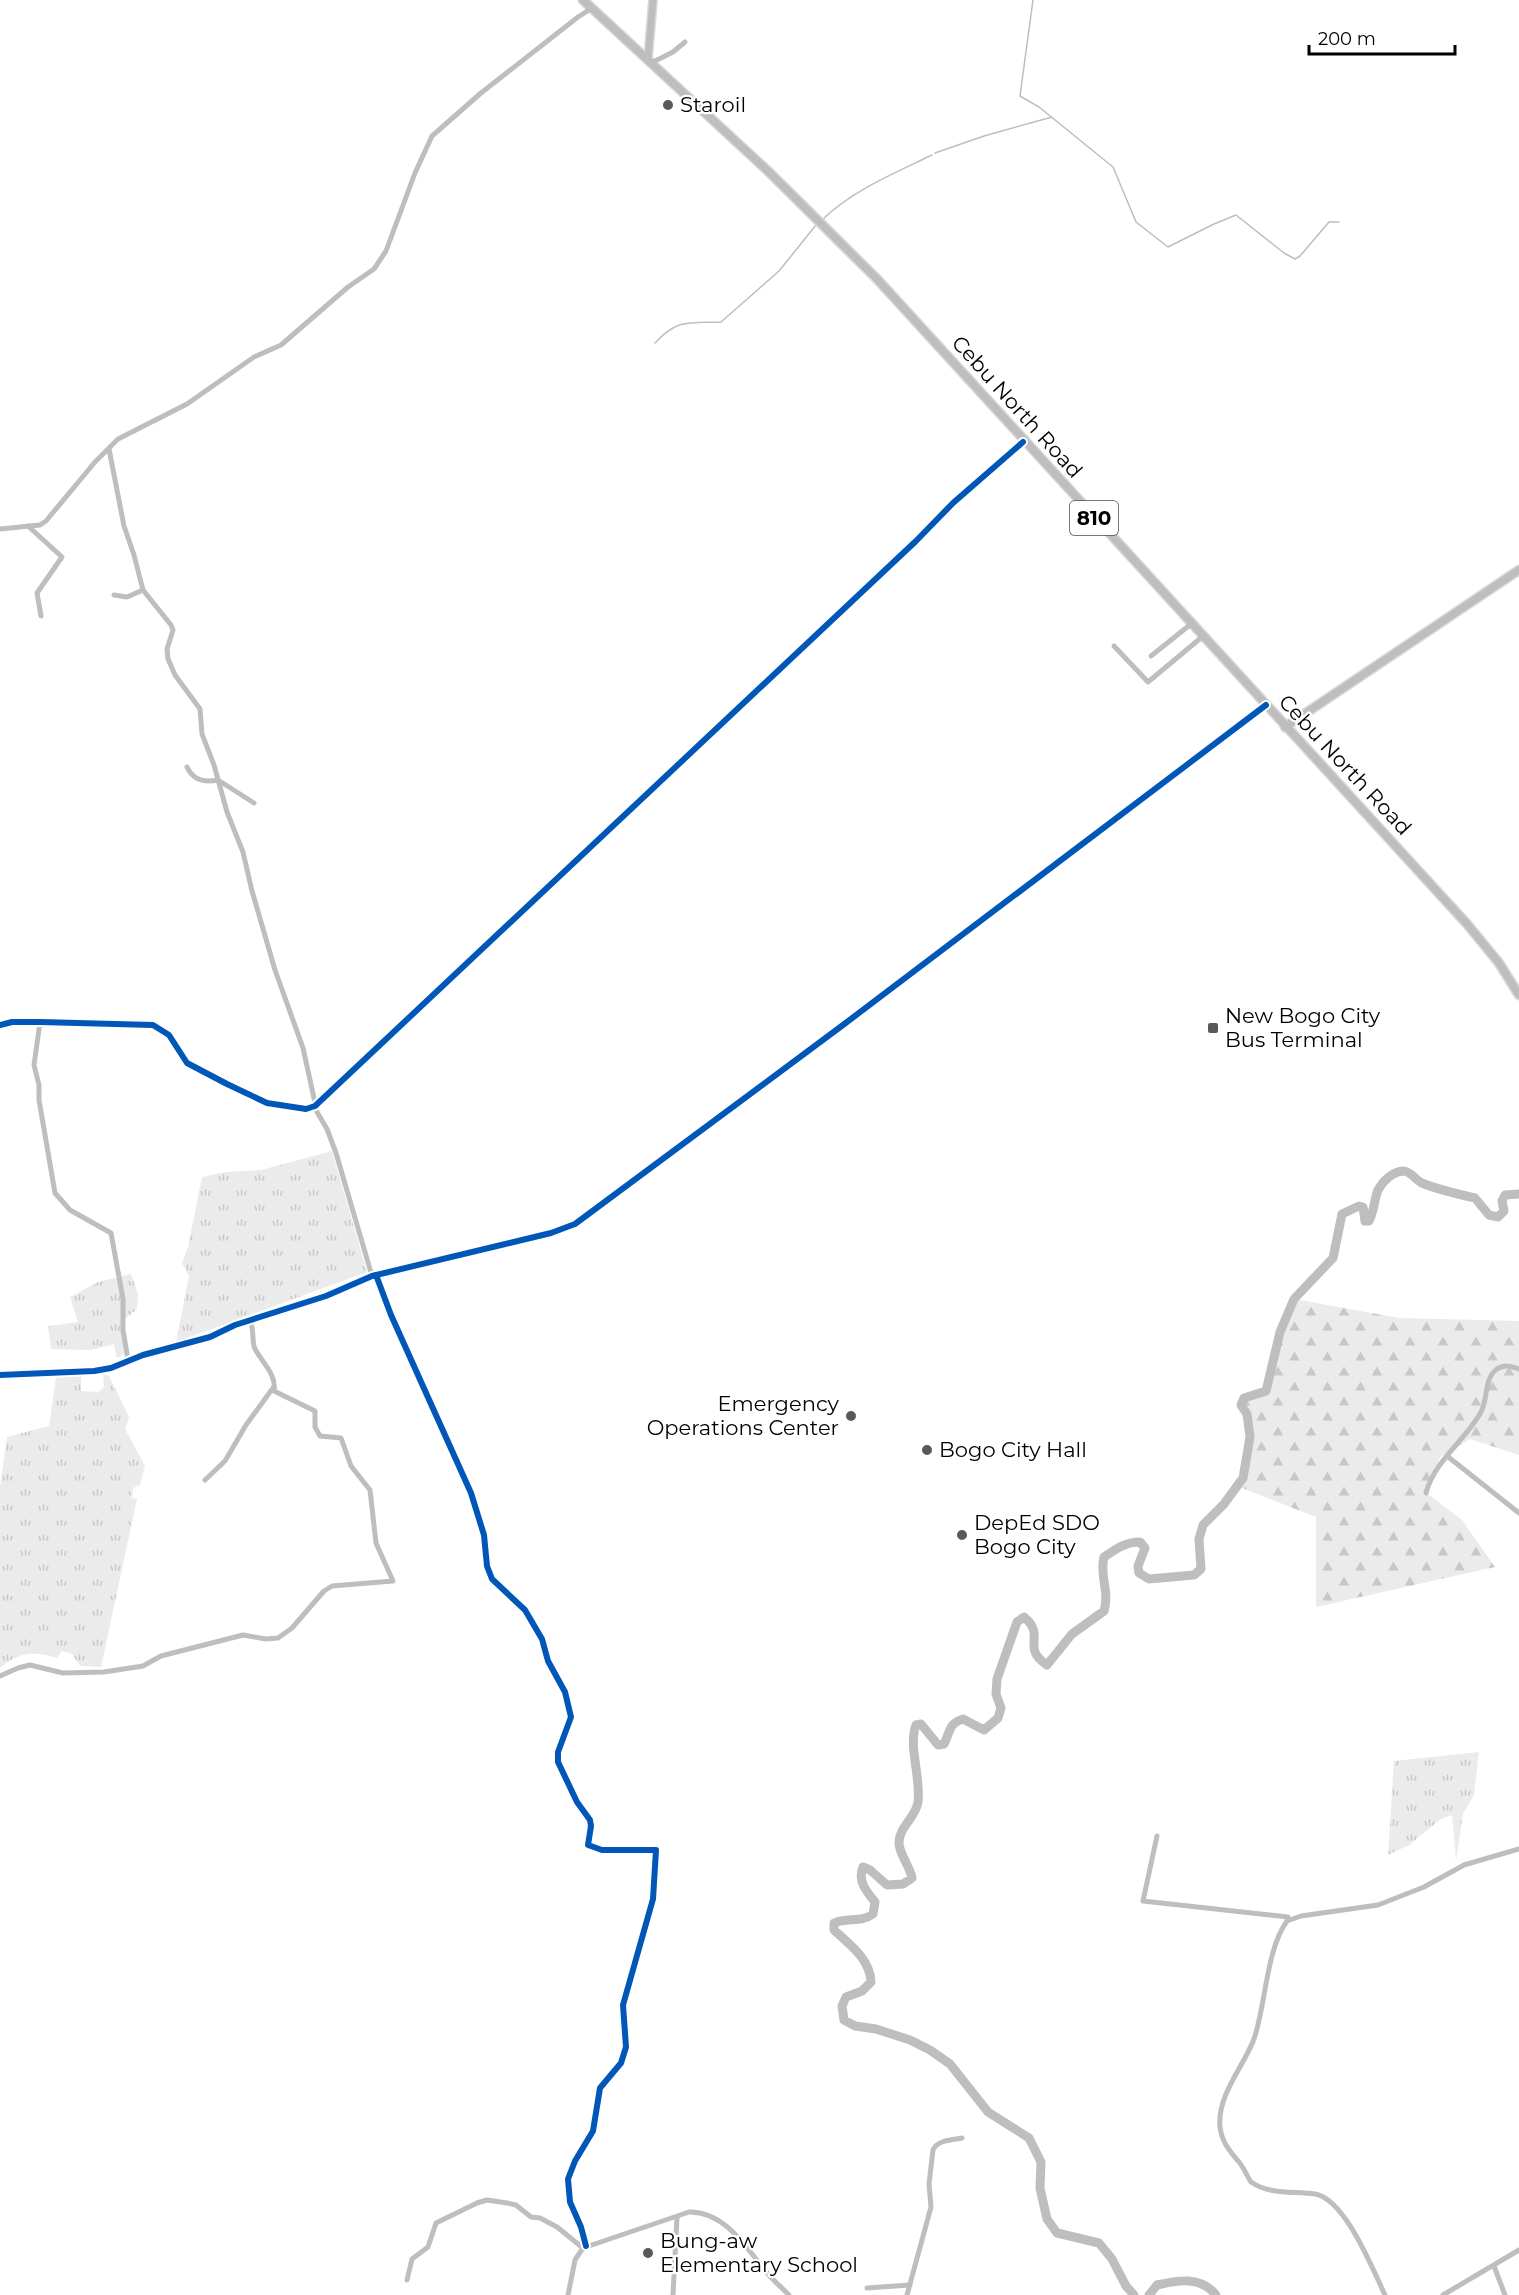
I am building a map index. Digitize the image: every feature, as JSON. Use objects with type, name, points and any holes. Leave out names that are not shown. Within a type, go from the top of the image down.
[{"type":"highway","name":"Cebu North Road","points":[[583,0],[825,225],[884,287],[1023,442],[1467,924],[1499,963],[1519,996]]},
{"type":"highway","points":[[1285,728],[1519,570]]},
{"type":"main road","points":[[650,61],[653,0]]},
{"type":"street","points":[[0,529],[40,525],[46,521],[95,462],[118,440],[187,404],[254,357],[281,345],[348,287],[374,269],[389,244],[415,173],[432,136],[497,80],[578,16],[592,8]]},
{"type":"street","points":[[650,61],[673,52],[685,42]]},
{"type":"street","points":[[0,1025],[40,1022],[153,1025],[169,1035],[187,1063],[227,1084],[267,1103],[306,1109],[315,1106],[916,541],[953,503],[1023,442]]},
{"type":"street","points":[[109,449],[124,526],[143,590],[154,600],[171,625],[173,630],[167,649],[168,659],[175,675],[200,709],[202,734],[227,812],[248,866],[252,891],[275,970],[303,1048],[315,1106],[336,1153],[374,1275],[471,1493],[484,1534],[487,1566],[492,1579],[525,1610],[542,1639],[548,1661],[565,1692],[571,1717],[558,1752],[558,1762],[577,1802],[590,1820],[588,1845],[602,1850],[656,1850],[653,1899],[623,2005],[626,2047],[621,2063],[600,2088],[593,2131],[575,2161],[568,2179],[570,2202],[581,2227],[585,2247]]},
{"type":"street","points":[[28,526],[62,557],[37,593],[41,616]]},
{"type":"street","points":[[114,595],[128,597],[143,590]]},
{"type":"street","points":[[1151,656],[1191,624]]},
{"type":"street","points":[[1114,646],[1148,682],[1202,637]]},
{"type":"street","points":[[0,1375],[94,1371],[111,1368],[128,1360],[210,1337],[326,1296],[374,1275],[551,1233],[574,1224],[836,1031],[1266,705]]},
{"type":"street","points":[[187,767],[195,778],[209,782],[218,780],[254,803]]},
{"type":"street","points":[[25,1022],[38,1031]]},
{"type":"street","points":[[40,1022],[34,1065],[55,1193],[69,1210],[111,1233],[123,1299],[123,1330],[128,1360]]},
{"type":"street","points":[[0,1676],[30,1665],[63,1672],[104,1672],[143,1666],[161,1656],[243,1635],[266,1639],[278,1638],[292,1628],[324,1591],[332,1586],[393,1581],[376,1543],[370,1490],[351,1466],[345,1444],[341,1438],[320,1436],[315,1427],[315,1411],[274,1391],[275,1385],[255,1348],[255,1335],[250,1321]]},
{"type":"street","points":[[1426,1493],[1429,1482],[1480,1413],[1485,1404],[1490,1377],[1495,1370],[1506,1366],[1519,1369]]},
{"type":"street","points":[[205,1480],[225,1461],[246,1425],[275,1385]]},
{"type":"street","points":[[1447,1456],[1519,1513]]},
{"type":"street","points":[[1157,1836],[1143,1901],[1288,1917],[1275,1944],[1254,2038],[1222,2103],[1220,2126],[1222,2139],[1251,2182],[1258,2187],[1274,2191],[1317,2195],[1332,2202],[1342,2213],[1385,2295]]},
{"type":"street","points":[[1287,1921],[1301,1916],[1378,1905],[1424,1887],[1464,1865],[1519,1849]]},
{"type":"street","points":[[907,2295],[931,2207],[929,2184],[933,2150],[939,2143],[962,2138]]},
{"type":"street","points":[[406,2280],[412,2259],[428,2247],[436,2223],[488,2200],[516,2205],[531,2217],[540,2218],[557,2227],[585,2247]]},
{"type":"street","points":[[568,2295],[575,2260],[585,2247],[696,2212],[737,2234],[770,2276],[789,2295]]},
{"type":"street","points":[[673,2295],[677,2217]]},
{"type":"street","points":[[1443,2295],[1519,2250]]},
{"type":"street","points":[[1494,2266],[1505,2295]]},
{"type":"street","points":[[867,2288],[910,2284]]},
{"type":"street","points":[[782,2288],[782,2295]]},
{"type":"green space","points":[[332,1151],[367,1272],[176,1342],[189,1276],[182,1263],[188,1247],[202,1177],[226,1172],[261,1170]]},
{"type":"green space","points":[[131,1274],[138,1294],[137,1309],[121,1322],[124,1354],[117,1358],[114,1344],[91,1350],[51,1349],[48,1326],[78,1322],[70,1297],[98,1282]]},
{"type":"green space","points":[[1294,1299],[1399,1318],[1519,1321],[1519,1455],[1470,1439],[1440,1457],[1428,1494],[1462,1520],[1495,1567],[1316,1607],[1316,1517],[1237,1486],[1245,1468],[1249,1446],[1248,1423],[1241,1405],[1244,1398],[1266,1391],[1280,1332]]},
{"type":"green space","points":[[103,1374],[109,1376],[129,1417],[125,1429],[145,1466],[140,1485],[133,1488],[132,1498],[137,1499],[101,1667],[80,1666],[72,1654],[62,1651],[57,1658],[41,1654],[27,1654],[0,1668],[0,1487],[7,1437],[49,1426],[56,1378],[81,1375],[81,1391],[99,1392],[104,1387]]},
{"type":"green space","points":[[1479,1752],[1474,1795],[1463,1814],[1456,1861],[1452,1815],[1441,1819],[1409,1845],[1388,1855],[1394,1761]]},
{"type":"waterway","points":[[1033,0],[1020,96],[1039,107],[1113,167],[1136,222],[1168,247],[1236,215],[1295,259],[1329,222],[1339,222]]},
{"type":"waterway","points":[[935,153],[984,136],[1052,117]]},
{"type":"waterway","points":[[823,219],[847,199],[932,155]]},
{"type":"waterway","points":[[655,343],[678,326],[693,322],[721,322],[779,271],[816,225]]},
{"type":"waterway","points":[[1134,2295],[1126,2286],[1112,2259],[1099,2243],[1057,2233],[1047,2219],[1040,2188],[1041,2162],[1029,2138],[988,2112],[950,2064],[930,2050],[910,2040],[876,2029],[855,2026],[844,2020],[842,2006],[846,1997],[862,1991],[871,1982],[863,1959],[834,1930],[834,1923],[864,1918],[873,1914],[875,1902],[862,1882],[863,1867],[887,1885],[903,1884],[912,1878],[901,1852],[899,1838],[917,1808],[918,1802],[913,1742],[916,1725],[921,1724],[938,1745],[944,1744],[951,1729],[958,1721],[963,1719],[984,1730],[998,1718],[1001,1708],[996,1694],[997,1679],[1017,1622],[1024,1617],[1030,1624],[1034,1630],[1035,1653],[1047,1665],[1072,1634],[1104,1611],[1106,1604],[1104,1557],[1113,1551],[1125,1545],[1140,1542],[1145,1548],[1138,1566],[1139,1573],[1149,1579],[1194,1575],[1201,1569],[1199,1539],[1203,1525],[1224,1504],[1243,1478],[1250,1437],[1247,1414],[1241,1405],[1244,1398],[1266,1391],[1280,1332],[1294,1299],[1333,1258],[1342,1214],[1359,1206],[1363,1207],[1365,1221],[1369,1221],[1380,1187],[1392,1175],[1403,1171],[1408,1172],[1420,1182],[1475,1198],[1489,1215],[1498,1217],[1504,1211],[1502,1201],[1505,1195],[1519,1194]]},
{"type":"waterway","points":[[1149,2295],[1157,2285],[1181,2281],[1196,2282],[1216,2295]]},
{"type":"cycle path","points":[[0,1025],[12,1022],[153,1025],[169,1035],[187,1063],[227,1084],[267,1103],[306,1109],[315,1106],[916,541],[953,503],[1023,442]]},
{"type":"cycle path","points":[[0,1375],[94,1371],[111,1368],[143,1355],[210,1337],[235,1325],[326,1296],[372,1276],[551,1233],[575,1224],[843,1025],[1266,705]]},
{"type":"cycle path","points":[[376,1275],[391,1315],[471,1493],[484,1535],[487,1566],[492,1579],[525,1610],[542,1639],[548,1661],[565,1692],[571,1717],[558,1752],[558,1762],[577,1802],[590,1820],[588,1845],[602,1850],[656,1850],[653,1899],[623,2005],[626,2047],[621,2063],[600,2088],[593,2131],[575,2161],[568,2179],[570,2202],[586,2246]]},
{"type":"place","name":"Staroil","points":[[668,105]]},
{"type":"place","name":"New Bogo City Bus Terminal","points":[[1213,1028]]},
{"type":"place","name":"Emergency Operations Center","points":[[851,1416]]},
{"type":"place","name":"Bogo City Hall","points":[[927,1450]]},
{"type":"place","name":"DepEd SDO Bogo City","points":[[962,1535]]},
{"type":"place","name":"Bung-aw Elementary School","points":[[648,2253]]}]
